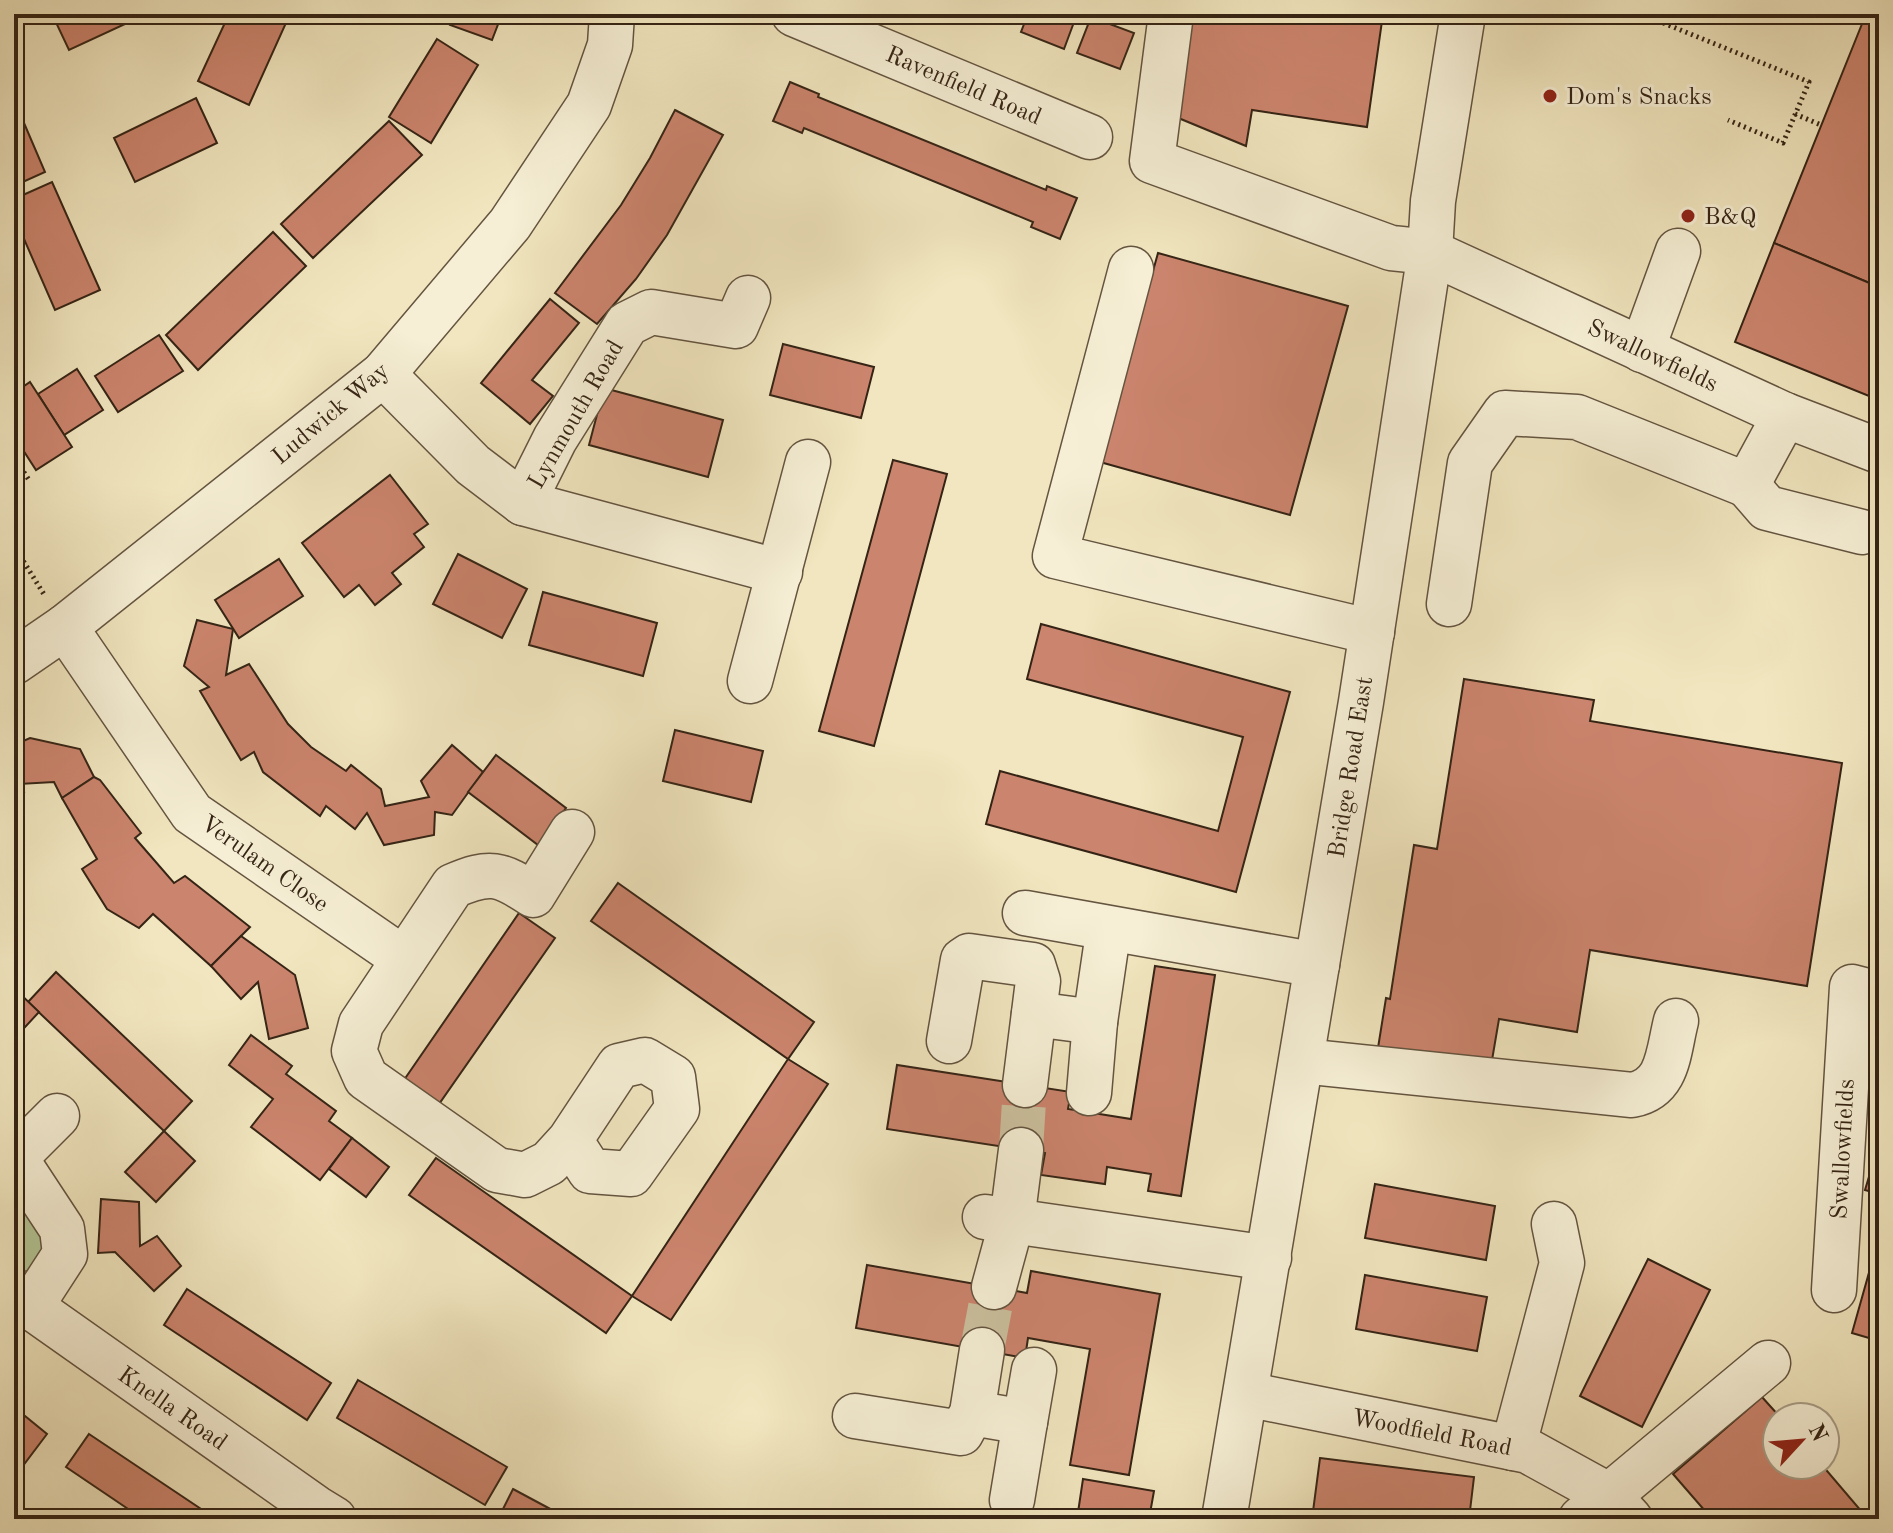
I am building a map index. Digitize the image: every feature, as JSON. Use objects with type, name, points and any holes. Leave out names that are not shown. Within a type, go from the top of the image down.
[{"type":"street","name":"Ludwick Way","points":[[14,662],[65,627],[383,374],[510,224],[589,105],[610,45],[612,14]]},
{"type":"street","name":"Ravenfield Road","points":[[794,14],[1090,137]]},
{"type":"street","points":[[1171,14],[1152,161],[1391,248],[1430,252]]},
{"type":"street","name":"Bridge Road East","points":[[1224,1519],[1372,632],[1430,252],[1433,201],[1463,14]]},
{"type":"street","points":[[1642,350],[1678,251]]},
{"type":"street","name":"Swallowfields","points":[[1430,252],[1785,415],[1879,451]]},
{"type":"street","points":[[1131,269],[1055,556],[1372,632]]},
{"type":"street","name":"Lynmouth Road","points":[[523,503],[555,439],[627,324],[651,312],[736,326],[748,298]]},
{"type":"street","name":"Lynmouth Road","points":[[383,374],[473,465],[523,503],[780,572]]},
{"type":"street","points":[[1449,604],[1470,463],[1505,413],[1577,417],[1747,485],[1767,508],[1862,532]]},
{"type":"street","points":[[1747,485],[1785,415]]},
{"type":"street","points":[[750,681],[808,462]]},
{"type":"street","name":"Verulam Close","points":[[65,627],[192,813],[404,959]]},
{"type":"street","points":[[570,1140],[549,1163],[525,1175],[497,1170],[366,1078],[354,1051],[361,1024],[453,886],[478,875],[509,878],[533,895],[572,832]]},
{"type":"street","points":[[1025,913],[1317,965]]},
{"type":"street","points":[[1089,1093],[1106,947]]},
{"type":"street","points":[[949,1041],[963,960],[969,956],[1033,965],[1038,981],[1025,1085]]},
{"type":"street","name":"Swallowfields","points":[[1834,1290],[1852,987],[1879,994]]},
{"type":"street","points":[[1034,1014],[1095,1022]]},
{"type":"street","points":[[1302,1061],[1632,1095],[1647,1093],[1661,1079],[1676,1021]]},
{"type":"street","points":[[22,1301],[65,1254],[62,1229],[15,1156],[57,1116]]},
{"type":"street","points":[[994,1287],[998,1219],[1021,1150]]},
{"type":"street","points":[[998,1219],[1269,1258]]},
{"type":"street","points":[[1513,1448],[1562,1263],[1554,1224]]},
{"type":"street","name":"Knella Road","points":[[22,1301],[320,1515]]},
{"type":"street","points":[[855,1416],[958,1434],[964,1432],[972,1413],[982,1350]]},
{"type":"street","points":[[1607,1511],[1768,1363]]},
{"type":"street","points":[[1012,1500],[1034,1370]]},
{"type":"street","name":"Woodfield Road","points":[[1246,1394],[1528,1451],[1607,1511]]},
{"type":"street","points":[[972,1413],[1025,1422]]},
{"type":"path","points":[[1641,14],[1809,82],[1783,143],[1728,120]]},
{"type":"path","points":[[1795,114],[1821,125]]},
{"type":"path","points":[[14,457],[29,480]]},
{"type":"path","points":[[14,546],[65,627]]},
{"type":"green space","points":[[14,1197],[46,1223],[51,1248],[32,1271],[14,1271]]},
{"type":"building","points":[[52,14],[136,14],[138,18],[69,50]]},
{"type":"building","points":[[229,14],[290,14],[249,105],[198,81]]},
{"type":"building","points":[[454,14],[502,14],[492,40],[450,25]]},
{"type":"building","points":[[1028,14],[1077,14],[1064,49],[1021,32]]},
{"type":"building","points":[[1190,14],[1383,14],[1367,127],[1252,110],[1246,146],[1176,117]]},
{"type":"building","points":[[1866,14],[1879,15],[1879,287],[1774,243]]},
{"type":"building","points":[[1091,17],[1134,33],[1120,69],[1077,53]]},
{"type":"building","points":[[437,39],[478,65],[431,143],[389,117]]},
{"type":"building","points":[[790,82],[819,94],[818,97],[1046,190],[1047,186],[1077,198],[1060,239],[1031,227],[1033,222],[804,128],[802,133],[773,121]]},
{"type":"building","points":[[196,98],[217,143],[135,182],[114,138]]},
{"type":"building","points":[[675,110],[723,135],[667,235],[636,279],[597,324],[555,293],[621,205]]},
{"type":"building","points":[[21,116],[45,172],[14,186],[14,119]]},
{"type":"building","points":[[389,121],[422,155],[313,258],[281,224]]},
{"type":"building","points":[[52,182],[100,290],[55,310],[14,216],[14,199]]},
{"type":"building","points":[[273,232],[306,266],[198,370],[166,335]]},
{"type":"building","points":[[1774,243],[1879,287],[1879,400],[1735,342]]},
{"type":"building","points":[[1158,253],[1348,306],[1290,515],[1100,462]]},
{"type":"building","points":[[550,299],[579,323],[532,380],[553,396],[530,424],[481,383]]},
{"type":"building","points":[[159,335],[183,371],[118,412],[95,376]]},
{"type":"building","points":[[783,344],[874,367],[861,418],[770,395]]},
{"type":"building","points":[[77,369],[103,410],[64,435],[38,394]]},
{"type":"building","points":[[30,382],[72,447],[36,470],[14,436],[14,393]]},
{"type":"building","points":[[604,388],[723,420],[708,477],[589,445]]},
{"type":"building","points":[[893,460],[947,474],[874,746],[819,731]]},
{"type":"building","points":[[390,475],[428,524],[414,534],[424,547],[392,573],[401,584],[375,605],[359,585],[344,597],[302,543]]},
{"type":"building","points":[[458,554],[527,589],[502,638],[433,604]]},
{"type":"building","points":[[279,559],[303,596],[239,638],[215,600]]},
{"type":"building","points":[[543,592],[657,623],[643,676],[529,645]]},
{"type":"building","points":[[197,620],[233,629],[226,675],[249,664],[288,724],[311,747],[346,771],[351,765],[381,789],[385,806],[429,797],[421,781],[452,745],[483,772],[452,815],[435,812],[434,835],[384,845],[367,813],[355,829],[326,806],[320,816],[263,772],[254,752],[241,760],[200,691],[209,687],[184,666]]},
{"type":"building","points":[[1041,624],[1290,692],[1236,892],[986,824],[1000,771],[1218,831],[1243,737],[1027,679]]},
{"type":"building","points":[[1464,679],[1594,700],[1590,721],[1842,763],[1807,986],[1590,950],[1577,1032],[1499,1019],[1491,1066],[1378,1048],[1386,998],[1390,999],[1414,845],[1437,849]]},
{"type":"building","points":[[675,730],[763,751],[751,802],[663,781]]},
{"type":"building","points":[[30,738],[80,749],[94,777],[62,798],[54,782],[19,784],[14,776],[14,745]]},
{"type":"building","points":[[496,755],[566,808],[538,845],[468,792]]},
{"type":"building","points":[[14,776],[24,792],[14,799]]},
{"type":"building","points":[[94,777],[100,780],[141,833],[135,838],[174,883],[185,876],[250,927],[211,966],[153,914],[139,928],[107,909],[82,869],[97,859],[62,798]]},
{"type":"building","points":[[618,883],[814,1022],[788,1059],[591,921]]},
{"type":"building","points":[[519,913],[555,938],[439,1104],[404,1080]]},
{"type":"building","points":[[241,936],[295,975],[308,1028],[269,1039],[258,982],[241,999],[211,966]]},
{"type":"building","points":[[1155,966],[1215,975],[1181,1196],[1148,1191],[1151,1174],[1107,1167],[1105,1184],[1041,1175],[1045,1153],[887,1129],[897,1065],[1071,1092],[1068,1109],[1131,1119]]},
{"type":"building","points":[[56,972],[192,1101],[164,1131],[28,1002]]},
{"type":"building","points":[[14,988],[39,1012],[14,1039]]},
{"type":"building","points":[[251,1035],[292,1066],[286,1074],[336,1111],[329,1121],[352,1138],[320,1180],[251,1127],[273,1099],[229,1065]]},
{"type":"building","points":[[788,1059],[828,1084],[671,1320],[632,1296]]},
{"type":"building","points":[[164,1131],[195,1161],[156,1202],[125,1172]]},
{"type":"building","points":[[352,1138],[389,1167],[366,1197],[329,1169]]},
{"type":"building","points":[[1879,1143],[1879,1194],[1865,1190]]},
{"type":"building","points":[[436,1158],[632,1296],[606,1333],[409,1195]]},
{"type":"building","points":[[1375,1184],[1495,1206],[1486,1260],[1365,1238]]},
{"type":"building","points":[[101,1199],[139,1202],[140,1246],[157,1236],[181,1266],[154,1291],[115,1252],[98,1253]]},
{"type":"building","points":[[1879,1237],[1879,1341],[1852,1333]]},
{"type":"building","points":[[1648,1259],[1710,1290],[1642,1427],[1580,1396]]},
{"type":"building","points":[[867,1265],[1027,1293],[1031,1271],[1160,1294],[1129,1475],[1070,1465],[1090,1349],[1028,1338],[1025,1358],[856,1328]]},
{"type":"building","points":[[1365,1275],[1487,1297],[1477,1351],[1356,1329]]},
{"type":"building","points":[[187,1289],[331,1383],[307,1420],[164,1325]]},
{"type":"building","points":[[358,1380],[507,1467],[485,1505],[337,1418]]},
{"type":"building","points":[[1762,1397],[1766,1401],[1761,1401],[1761,1481],[1836,1481],[1868,1519],[1712,1519],[1673,1474]]},
{"type":"building","points":[[14,1407],[47,1434],[19,1471],[14,1467]]},
{"type":"building","points":[[89,1434],[216,1519],[143,1519],[66,1467]]},
{"type":"building","points":[[1320,1458],[1474,1477],[1469,1519],[1312,1519]]},
{"type":"building","points":[[1083,1479],[1154,1491],[1149,1519],[1077,1519]]},
{"type":"building","points":[[513,1489],[569,1519],[498,1519]]},
{"type":"tunnel","points":[[1021,1150],[1025,1085]]},
{"type":"tunnel","points":[[982,1350],[994,1287]]},
{"type":"place","name":"Dom's Snacks","points":[[1550,96]]},
{"type":"place","name":"B&Q","points":[[1688,216]]}]
